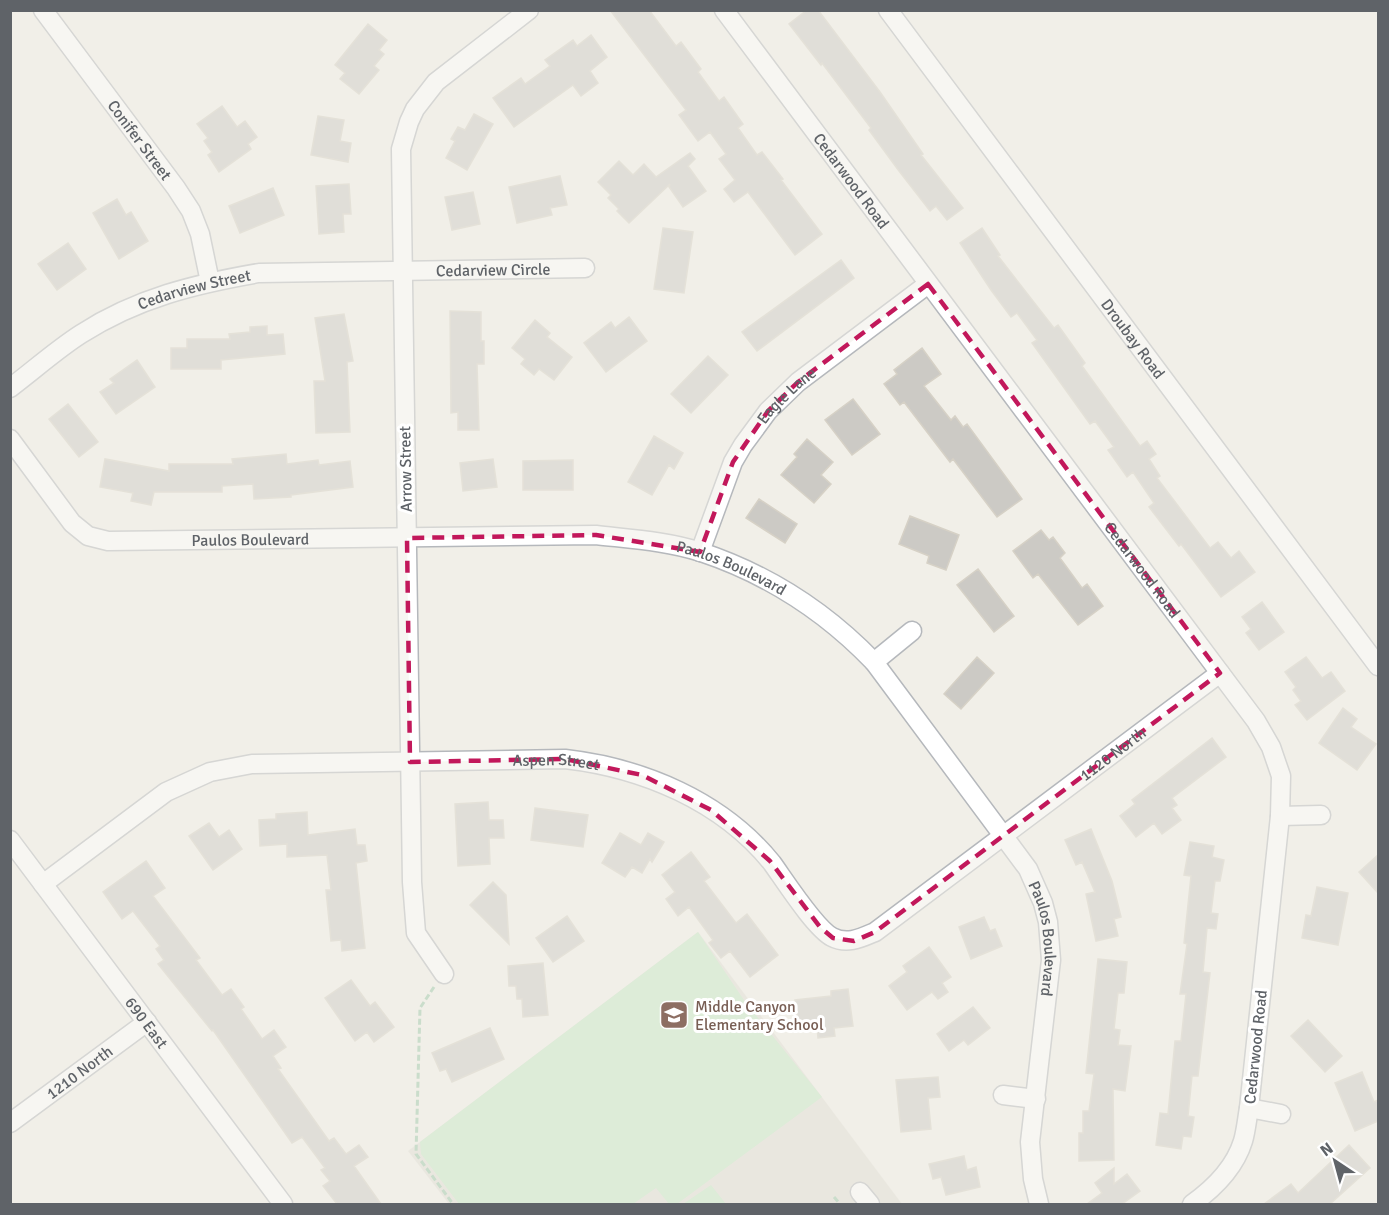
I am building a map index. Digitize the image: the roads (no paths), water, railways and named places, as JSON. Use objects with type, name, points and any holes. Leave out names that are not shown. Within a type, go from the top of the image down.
[{"type":"street","name":"Conifer Street","points":[[43,10],[191,211],[200,234],[210,282]]},
{"type":"street","name":"Arrow Street","points":[[444,974],[416,933],[412,882],[400,163],[404,135],[424,94],[436,82],[529,10]]},
{"type":"street","name":"Cedarwood Road","points":[[724,10],[1256,721],[1271,747],[1281,776],[1280,816],[1249,1108],[1242,1142],[1233,1161],[1205,1195],[1192,1204]]},
{"type":"street","name":"Droubay Road","points":[[888,10],[1378,666]]},
{"type":"street","name":"Cedarview Circle","points":[[402,272],[585,268]]},
{"type":"street","name":"Cedarview Street","points":[[10,387],[81,334],[130,308],[170,292],[259,273],[402,272]]},
{"type":"street","name":"Eagle Lane","points":[[700,552],[733,462],[768,411],[798,382],[928,284]]},
{"type":"street","name":"Paulos Boulevard","points":[[10,439],[72,523],[88,536],[98,539],[108,541],[596,535],[650,541],[700,552],[753,573],[804,602],[850,637],[874,662],[1004,835],[1037,886],[1048,922],[1050,941],[1049,978],[1030,1142],[1030,1161],[1039,1204]]},
{"type":"street","points":[[874,662],[912,631]]},
{"type":"street","name":"1120 North","points":[[1004,835],[1220,673]]},
{"type":"street","name":"Aspen Street","points":[[43,884],[166,792],[210,772],[252,764],[565,759],[617,767],[689,796],[732,825],[770,861],[820,927],[833,938],[854,941],[875,932],[1004,835]]},
{"type":"street","points":[[1280,816],[1321,814]]},
{"type":"street","name":"690 East","points":[[10,840],[283,1204]]},
{"type":"street","name":"1210 North","points":[[10,1123],[147,1022]]},
{"type":"street","points":[[1003,1095],[1036,1099]]},
{"type":"street","points":[[1249,1108],[1281,1114]]},
{"type":"place","name":"Middle Canyon Elementary School","points":[[674,1015]]}]
